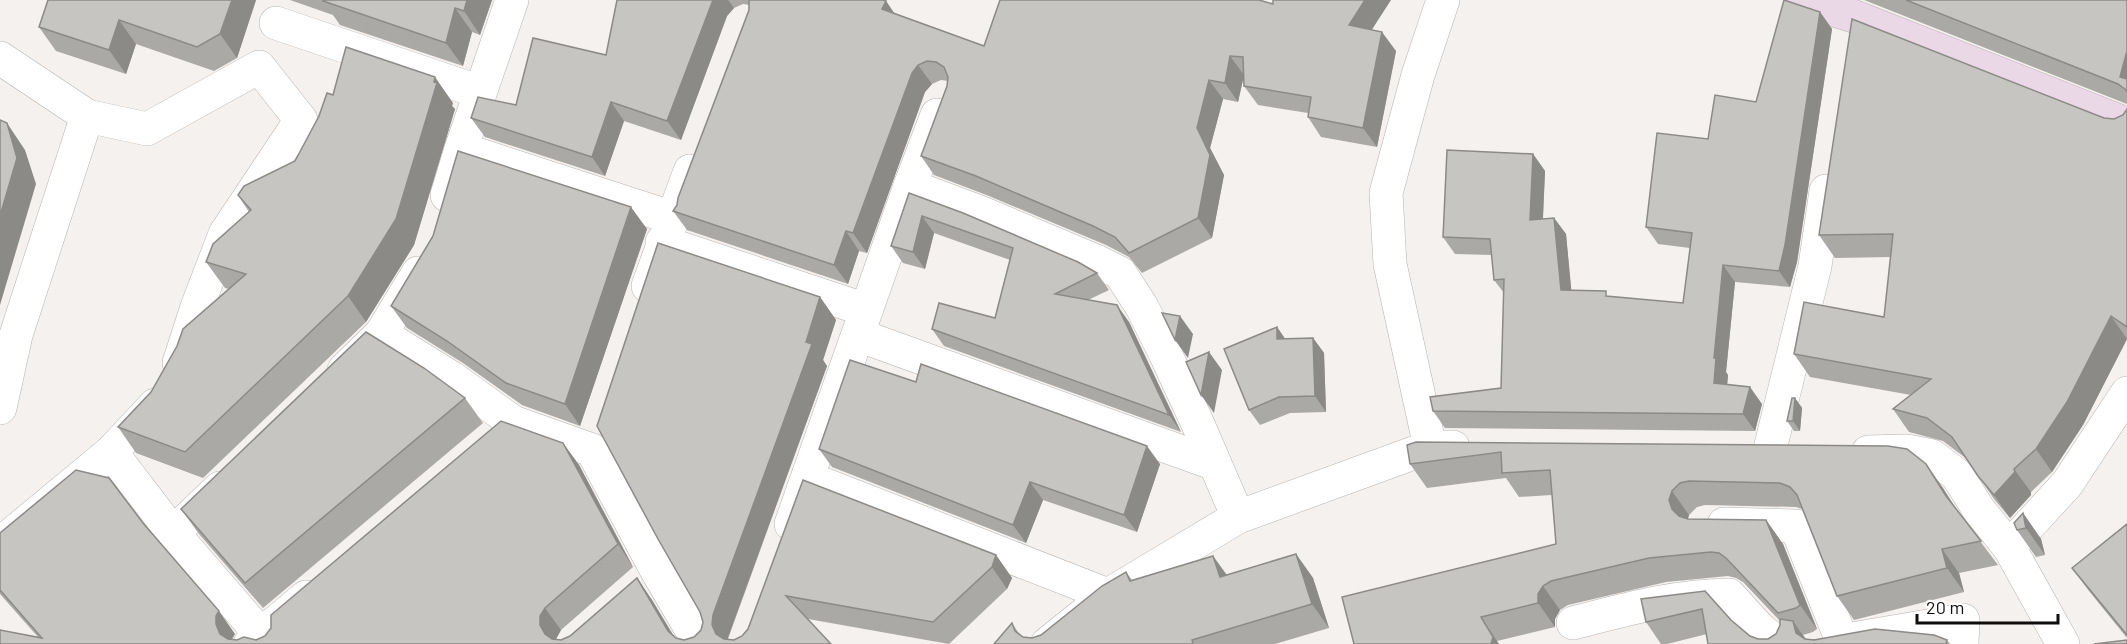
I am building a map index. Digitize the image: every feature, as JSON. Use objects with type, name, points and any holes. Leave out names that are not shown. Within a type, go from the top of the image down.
[{"type":"main road","points":[[1803,0],[1853,16],[2127,124]]},
{"type":"street","points":[[441,218],[461,149],[512,0]]},
{"type":"street","points":[[1430,447],[1390,264],[1386,193],[1418,75],[1443,0]]},
{"type":"street","points":[[0,58],[87,116],[147,129],[259,67],[279,12],[480,92]]},
{"type":"street","points":[[1848,50],[1853,16]]},
{"type":"street","points":[[0,544],[111,452],[153,408],[179,363],[197,307],[225,234],[301,120],[259,67]]},
{"type":"street","points":[[779,555],[943,99]]},
{"type":"street","points":[[0,408],[16,335],[87,116]]},
{"type":"street","points":[[637,319],[701,142]]},
{"type":"street","points":[[461,149],[668,230],[862,322],[1215,464]]},
{"type":"street","points":[[1802,450],[1758,449],[1815,266],[1831,164]]},
{"type":"street","points":[[910,186],[1098,261],[1120,273],[1142,307],[1165,353],[1238,517]]},
{"type":"street","points":[[320,392],[381,334],[431,253]]},
{"type":"street","points":[[381,334],[452,378],[513,422],[592,450],[657,571],[700,644]]},
{"type":"street","points":[[2009,547],[2067,484],[2127,393]]},
{"type":"street","points":[[592,450],[603,417]]},
{"type":"street","points":[[486,445],[513,422]]},
{"type":"street","points":[[1047,644],[1108,595],[1238,517],[1430,447],[1477,447]]},
{"type":"street","points":[[1835,451],[1907,451],[1932,456],[1957,475],[1979,510],[2009,547],[2062,644]]},
{"type":"street","points":[[111,452],[260,641],[324,581]]},
{"type":"street","points":[[173,533],[243,466]]},
{"type":"street","points":[[808,478],[1108,595]]},
{"type":"street","points":[[1705,524],[1796,526],[1835,643],[1963,620],[1962,644]]},
{"type":"street","points":[[632,593],[657,571]]},
{"type":"street","points":[[1574,623],[1651,602],[1729,595],[1759,628],[1778,644]]},
{"type":"building","points":[[48,0],[232,0],[220,34],[197,47],[119,20],[109,50],[39,27]]},
{"type":"building","points":[[323,0],[467,0],[464,11],[455,8],[446,43]]},
{"type":"building","points":[[617,0],[713,0],[667,121],[611,102],[592,157],[471,118],[478,97],[516,105],[533,38],[606,55]]},
{"type":"building","points":[[749,0],[883,0],[886,1],[882,9],[984,46],[1000,0],[1259,0],[1273,4],[1273,0],[1365,0],[1349,25],[1382,32],[1363,128],[1308,117],[1311,97],[1244,86],[1243,57],[1230,56],[1225,83],[1209,80],[1197,128],[1210,155],[1198,218],[1129,253],[1115,237],[1093,226],[976,176],[921,156],[947,86],[948,77],[944,67],[936,62],[927,61],[918,65],[912,73],[853,233],[846,231],[834,265],[673,211],[749,10]]},
{"type":"building","points":[[1784,0],[1820,12],[1785,245],[1779,271],[1723,265],[1714,358],[1716,358],[1714,383],[1750,387],[1743,414],[1433,411],[1430,397],[1501,388],[1504,279],[1494,280],[1490,239],[1443,237],[1447,150],[1533,154],[1530,220],[1554,218],[1561,290],[1606,291],[1606,296],[1683,303],[1692,233],[1646,227],[1657,133],[1708,139],[1715,95],[1756,102]]},
{"type":"building","points":[[1906,0],[2127,0],[2127,51],[2120,77],[2127,79],[2127,92],[2118,84]]},
{"type":"building","points":[[1852,19],[2104,118],[2114,119],[2123,115],[2127,109],[2127,327],[2111,316],[2067,402],[2036,449],[2014,469],[2015,472],[1994,495],[1978,476],[1952,437],[1927,418],[1893,409],[1931,379],[1794,354],[1804,302],[1884,317],[1893,234],[1819,235]]},
{"type":"building","points":[[346,47],[435,77],[434,82],[437,83],[396,219],[348,296],[185,452],[118,427],[151,392],[177,346],[183,329],[246,274],[206,262],[213,244],[251,210],[238,195],[244,186],[295,161],[319,116],[327,93],[333,95]]},
{"type":"building","points":[[0,120],[7,123],[17,158],[0,216]]},
{"type":"building","points":[[458,151],[631,207],[565,404],[506,383],[447,341],[391,306],[433,236]]},
{"type":"building","points":[[909,193],[963,213],[1078,262],[1097,273],[1055,294],[1117,305],[1169,415],[932,329],[939,303],[995,318],[1013,248],[922,216],[913,252],[891,246]]},
{"type":"building","points":[[658,243],[820,297],[806,342],[812,344],[713,615],[712,625],[716,634],[724,639],[734,640],[748,629],[803,480],[996,555],[992,567],[933,622],[786,596],[831,644],[0,644],[0,630],[42,638],[0,590],[0,533],[76,470],[109,478],[143,523],[219,611],[216,624],[220,634],[228,639],[237,640],[244,637],[256,640],[265,636],[271,628],[271,615],[501,421],[563,443],[618,544],[545,608],[540,616],[540,625],[545,634],[552,639],[561,640],[570,636],[637,578],[668,631],[676,638],[684,640],[694,637],[701,630],[703,622],[700,612],[597,426]]},
{"type":"building","points":[[1162,313],[1180,316],[1175,340]]},
{"type":"building","points":[[1277,327],[1277,339],[1313,338],[1315,396],[1279,397],[1249,410],[1224,349]]},
{"type":"building","points":[[366,332],[424,368],[465,398],[245,583],[181,509]]},
{"type":"building","points":[[1209,352],[1201,395],[1186,362]]},
{"type":"building","points":[[850,360],[916,382],[921,364],[1147,446],[1124,515],[1030,482],[1013,525],[819,449]]},
{"type":"building","points":[[1792,398],[1795,398],[1793,421],[1787,421]]},
{"type":"building","points":[[1416,442],[1888,446],[1907,449],[1926,464],[1946,496],[1981,541],[1942,549],[1947,568],[1837,596],[1797,495],[1790,487],[1780,483],[1689,481],[1680,483],[1672,491],[1669,500],[1672,509],[1679,516],[1688,519],[1766,520],[1800,605],[1778,613],[1726,558],[1719,553],[1711,552],[1649,558],[1551,581],[1543,586],[1538,594],[1538,603],[1481,617],[1493,637],[1491,644],[1354,644],[1342,597],[1556,544],[1550,470],[1502,473],[1501,452],[1410,464],[1407,445]]},
{"type":"building","points":[[2023,513],[2026,528],[2017,530],[2014,523]]},
{"type":"building","points":[[2127,524],[2127,635],[2072,568]]},
{"type":"building","points":[[1296,554],[1312,604],[1192,640],[1193,644],[994,644],[1012,623],[1015,631],[1023,637],[1032,638],[1041,635],[1102,586],[1126,572],[1130,581],[1213,556],[1220,577]]},
{"type":"building","points":[[1705,591],[1731,620],[1750,636],[1758,639],[1768,639],[1776,634],[1780,619],[1793,621],[1796,633],[1805,639],[1814,640],[1875,629],[1934,635],[1947,640],[1946,644],[1708,644],[1702,609],[1646,622],[1641,599]]},
{"type":"building","points":[[2127,640],[2127,644],[2094,644]]}]
